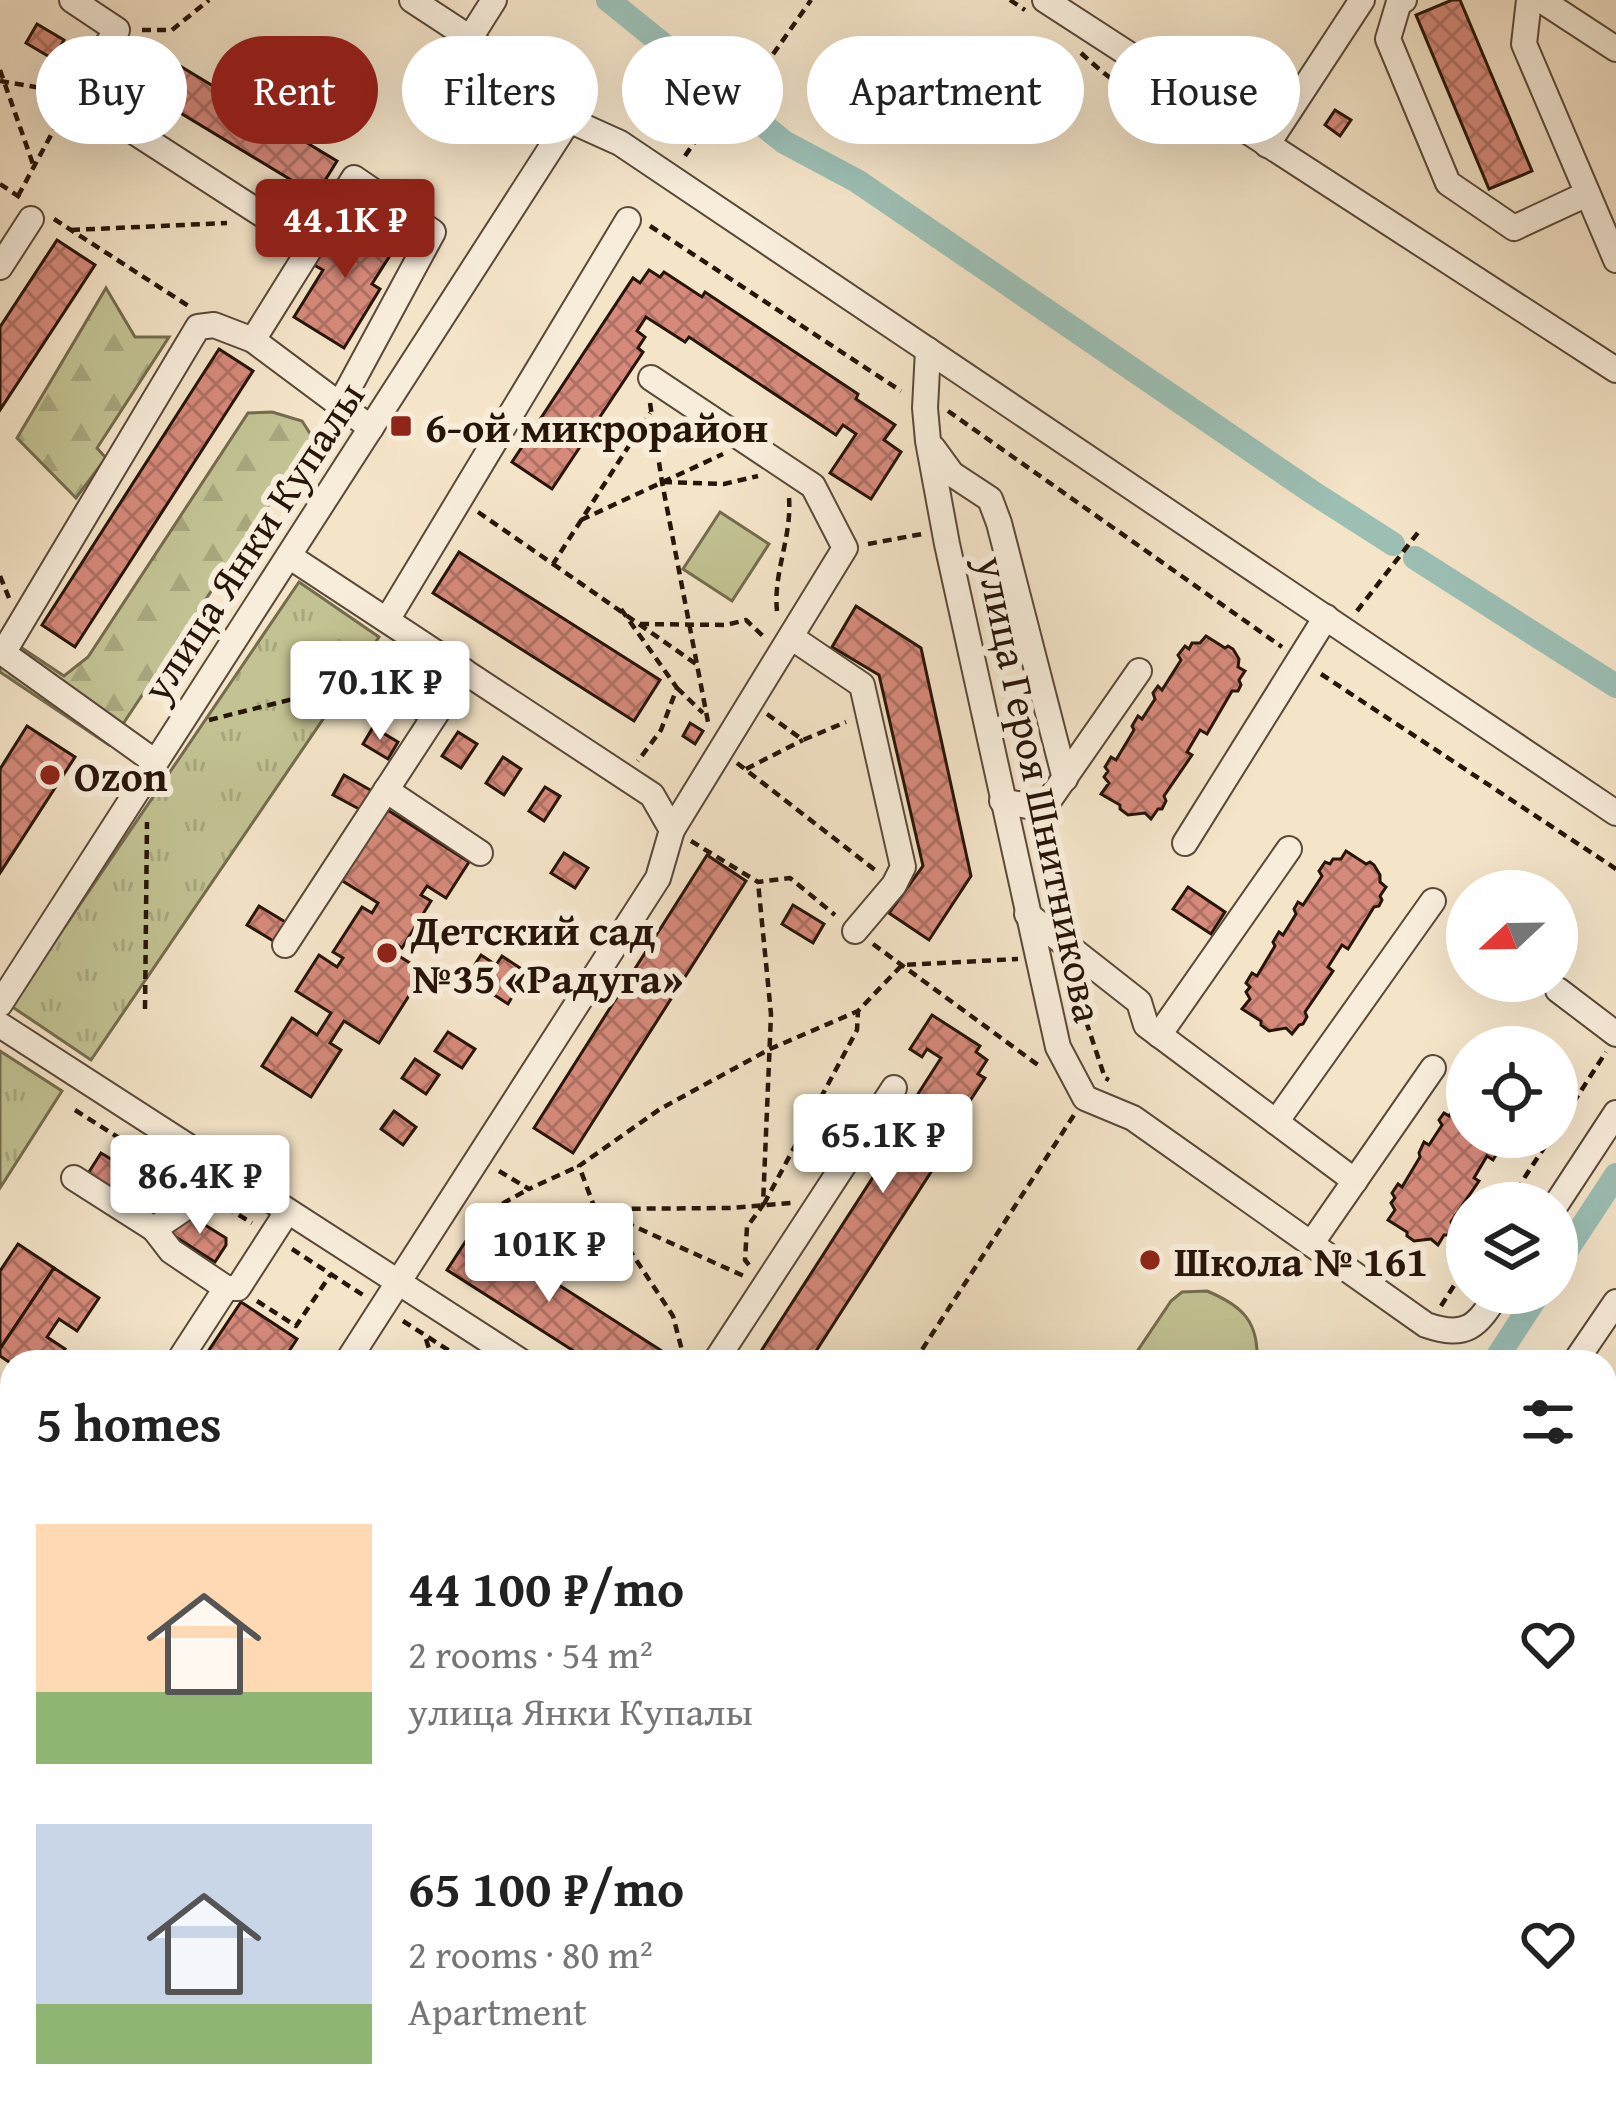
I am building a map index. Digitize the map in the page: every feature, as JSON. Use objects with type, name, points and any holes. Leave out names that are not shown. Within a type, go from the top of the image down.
[{"type":"street","points":[[72,0],[117,30],[113,36]]},
{"type":"street","points":[[412,0],[467,36]]},
{"type":"street","points":[[471,36],[494,0]]},
{"type":"street","points":[[1045,0],[1616,370]]},
{"type":"street","points":[[1268,145],[1362,0]]},
{"type":"street","points":[[1404,0],[1399,2],[1388,39],[1448,183],[1514,228],[1586,194]]},
{"type":"street","points":[[1616,49],[1548,2],[1524,44],[1616,260]]},
{"type":"street","points":[[598,133],[620,143],[1616,813]]},
{"type":"street","points":[[153,144],[311,246]]},
{"type":"street","name":"улица Янки Купалы","points":[[0,1004],[553,144]]},
{"type":"street","points":[[253,340],[354,178],[433,232],[339,406]]},
{"type":"street","points":[[0,267],[40,215]]},
{"type":"street","points":[[387,620],[634,220]]},
{"type":"street","points":[[155,763],[4,653],[198,327],[214,325],[253,340],[370,428]]},
{"type":"street","name":"улица Героя Шнитникова","points":[[928,350],[928,441],[945,530],[1036,958],[1058,1047],[1084,1098]]},
{"type":"street","points":[[355,1350],[658,878],[672,830],[845,548],[813,486],[651,378]]},
{"type":"street","points":[[928,441],[952,475],[990,499],[1000,523],[1065,779]]},
{"type":"street","points":[[289,556],[652,795],[672,830]]},
{"type":"street","points":[[1185,843],[1300,659],[1335,623]]},
{"type":"street","points":[[786,645],[862,686],[904,867],[855,931]]},
{"type":"street","points":[[285,946],[464,671]]},
{"type":"street","points":[[1002,801],[1043,809],[1139,671]]},
{"type":"street","points":[[386,790],[480,853]]},
{"type":"street","points":[[1160,1035],[1289,849]]},
{"type":"street","points":[[1276,1122],[1433,901]]},
{"type":"street","points":[[1027,914],[1138,1002],[1146,1025],[1355,1181]]},
{"type":"street","points":[[1573,1002],[1616,1036]]},
{"type":"street","points":[[0,1025],[503,1350]]},
{"type":"street","points":[[1311,1244],[1433,1068]]},
{"type":"street","points":[[723,1350],[894,1088]]},
{"type":"street","points":[[1084,1098],[1133,1118],[1426,1325],[1462,1331],[1484,1314]]},
{"type":"street","points":[[1571,1182],[1616,1113]]},
{"type":"street","points":[[154,1229],[209,1196],[226,1172]]},
{"type":"street","points":[[74,1178],[154,1229],[171,1251],[232,1288]]},
{"type":"street","points":[[187,1350],[286,1212]]},
{"type":"street","points":[[1583,1350],[1616,1302]]},
{"type":"path","points":[[117,30],[172,30],[209,0]]},
{"type":"path","points":[[783,41],[812,0]]},
{"type":"path","points":[[0,70],[34,167]]},
{"type":"path","points":[[3,82],[36,87]]},
{"type":"path","points":[[19,196],[46,144]]},
{"type":"path","points":[[0,184],[40,215],[71,230],[214,325]]},
{"type":"path","points":[[634,220],[925,408],[944,408],[1300,659],[1616,868]]},
{"type":"path","points":[[71,230],[227,223]]},
{"type":"path","points":[[651,378],[650,413],[662,482],[706,715],[719,753],[894,885]]},
{"type":"path","points":[[553,564],[650,413]]},
{"type":"path","points":[[581,520],[748,443]]},
{"type":"path","points":[[662,482],[724,484],[787,469],[790,521],[775,590],[777,611]]},
{"type":"path","points":[[470,507],[696,664]]},
{"type":"path","points":[[845,548],[945,530]]},
{"type":"path","points":[[1335,623],[1420,530]]},
{"type":"path","points":[[621,609],[677,688],[706,715]]},
{"type":"path","points":[[640,624],[726,625],[746,620],[786,645]]},
{"type":"path","points":[[178,728],[361,682]]},
{"type":"path","points":[[626,778],[661,730],[677,688]]},
{"type":"path","points":[[750,703],[803,740]]},
{"type":"path","points":[[746,769],[868,713]]},
{"type":"path","points":[[145,1009],[147,818]]},
{"type":"path","points":[[672,830],[758,882],[790,878],[1044,1069]]},
{"type":"path","points":[[758,882],[771,1014],[764,1205]]},
{"type":"path","points":[[473,1220],[578,1166],[660,1109],[770,1049],[858,1011],[902,965],[1036,958]]},
{"type":"path","points":[[1072,979],[1105,1078],[1123,1090]]},
{"type":"path","points":[[765,1285],[745,1260],[747,1227],[764,1205],[857,1030],[858,1011]]},
{"type":"path","points":[[1578,1095],[1616,1036]]},
{"type":"path","points":[[922,1350],[1084,1098]]},
{"type":"path","points":[[478,1158],[529,1189]]},
{"type":"path","points":[[578,1166],[595,1209],[627,1246],[673,1316],[683,1350]]},
{"type":"path","points":[[448,1205],[473,1220],[595,1209],[821,1200]]},
{"type":"path","points":[[595,1209],[765,1285]]},
{"type":"path","points":[[232,1288],[296,1326],[331,1274]]},
{"type":"path","points":[[1426,1325],[1446,1296]]},
{"type":"path","points":[[425,1335],[430,1350]]},
{"type":"green space","points":[[106,288],[135,337],[169,337],[97,448],[106,458],[76,498],[17,438]]},
{"type":"green space","points":[[272,412],[302,421],[313,438],[109,745],[0,672],[19,646],[64,676],[88,657],[248,413]]},
{"type":"green space","points":[[720,512],[769,544],[732,601],[683,569]]},
{"type":"green space","points":[[299,582],[379,637],[91,1060],[11,1006]]},
{"type":"green space","points":[[0,1051],[62,1091],[0,1188]]},
{"type":"green space","points":[[1207,1291],[1230,1303],[1252,1326],[1257,1350],[1138,1350],[1182,1292]]},
{"type":"building","points":[[1460,0],[1532,171],[1489,189],[1416,15]]},
{"type":"building","points":[[37,24],[57,36],[36,36],[36,49],[26,43]]},
{"type":"building","points":[[187,70],[211,85],[211,131],[187,117]]},
{"type":"building","points":[[1335,110],[1351,120],[1340,136],[1325,125]]},
{"type":"building","points":[[232,144],[309,144],[337,161],[316,195]]},
{"type":"building","points":[[346,215],[396,246],[372,284],[380,289],[344,348],[294,317],[323,270],[314,265]]},
{"type":"building","points":[[57,240],[95,265],[0,410],[0,327]]},
{"type":"building","points":[[649,270],[660,277],[664,272],[702,297],[705,292],[858,394],[856,399],[895,425],[884,440],[901,452],[871,499],[830,473],[856,434],[843,425],[836,435],[689,337],[685,342],[646,317],[637,331],[645,337],[638,348],[643,352],[552,489],[512,462],[633,278],[640,283]]},
{"type":"building","points":[[219,349],[253,371],[75,647],[42,625]]},
{"type":"building","points":[[459,552],[660,680],[634,721],[433,593]]},
{"type":"building","points":[[856,606],[921,648],[971,876],[929,940],[889,913],[923,866],[879,675],[832,647]]},
{"type":"building","points":[[1206,636],[1233,649],[1238,667],[1245,671],[1241,685],[1232,691],[1207,734],[1200,730],[1187,752],[1192,755],[1164,796],[1162,809],[1151,819],[1145,813],[1128,815],[1101,794],[1109,783],[1105,767],[1111,757],[1116,760],[1138,716],[1142,719],[1155,699],[1158,686],[1162,690],[1181,660],[1178,655]]},
{"type":"building","points":[[402,684],[428,699],[417,719],[390,704]]},
{"type":"building","points":[[690,723],[703,731],[695,744],[683,736]]},
{"type":"building","points":[[27,726],[75,757],[0,873],[0,769]]},
{"type":"building","points":[[373,727],[398,742],[388,759],[363,744]]},
{"type":"building","points":[[458,732],[477,744],[461,768],[442,756]]},
{"type":"building","points":[[503,757],[521,769],[504,795],[486,783]]},
{"type":"building","points":[[344,775],[372,791],[361,810],[333,795]]},
{"type":"building","points":[[545,787],[560,796],[544,821],[529,811]]},
{"type":"building","points":[[386,809],[469,862],[446,898],[427,886],[421,895],[431,901],[402,948],[393,942],[388,949],[424,972],[379,1043],[344,1021],[330,1043],[341,1050],[311,1097],[262,1066],[292,1018],[317,1035],[331,1013],[296,991],[319,955],[337,967],[343,958],[333,952],[362,907],[372,913],[378,903],[341,880]]},
{"type":"building","points":[[1346,851],[1374,865],[1386,887],[1382,900],[1348,949],[1342,945],[1303,1024],[1292,1034],[1286,1028],[1269,1031],[1242,1009],[1250,999],[1246,983],[1252,973],[1257,976],[1279,932],[1283,935],[1296,914],[1298,902],[1303,905],[1322,876],[1319,871],[1325,862],[1341,859]]},
{"type":"building","points":[[564,853],[588,868],[575,888],[551,873]]},
{"type":"building","points":[[707,855],[746,881],[573,1153],[534,1128]]},
{"type":"building","points":[[1188,887],[1225,912],[1211,934],[1173,909]]},
{"type":"building","points":[[793,905],[824,924],[813,943],[782,924]]},
{"type":"building","points":[[259,906],[287,923],[275,942],[247,925]]},
{"type":"building","points":[[481,955],[496,965],[502,956],[520,968],[508,987],[515,992],[508,1004],[482,987],[489,976],[474,966]]},
{"type":"building","points":[[932,1015],[980,1046],[976,1052],[987,1060],[978,1074],[985,1078],[962,1113],[967,1116],[817,1350],[762,1350],[922,1101],[916,1097],[941,1058],[927,1049],[922,1057],[910,1049]]},
{"type":"building","points":[[448,1032],[475,1049],[462,1068],[435,1051]]},
{"type":"building","points":[[415,1059],[439,1075],[426,1094],[402,1078]]},
{"type":"building","points":[[394,1111],[416,1127],[403,1145],[381,1129]]},
{"type":"building","points":[[1444,1113],[1446,1158],[1486,1158],[1474,1178],[1478,1182],[1446,1182],[1446,1235],[1438,1245],[1431,1239],[1414,1241],[1388,1220],[1395,1210],[1392,1193],[1398,1184],[1402,1187],[1424,1142],[1429,1145],[1442,1125],[1439,1120]]},
{"type":"building","points":[[101,1153],[142,1178],[127,1201],[87,1175]]},
{"type":"building","points":[[189,1215],[226,1238],[215,1262],[171,1234],[182,1217]]},
{"type":"building","points":[[473,1230],[660,1350],[572,1350],[447,1270]]},
{"type":"building","points":[[18,1244],[54,1268],[0,1349],[0,1271]]},
{"type":"building","points":[[54,1268],[99,1298],[77,1331],[59,1319],[47,1337],[64,1350],[0,1349]]},
{"type":"building","points":[[241,1302],[297,1339],[290,1350],[209,1350]]},
{"type":"waterway","points":[[608,0],[784,142],[857,181],[1393,544]]},
{"type":"waterway","points":[[1415,558],[1616,686]]},
{"type":"waterway","points":[[1578,1233],[1616,1175]]},
{"type":"waterway","points":[[1502,1350],[1525,1314]]},
{"type":"place","name":"6-ой микрорайон","points":[[401,426]]},
{"type":"place","name":"Ozon","points":[[50,775]]},
{"type":"place","name":"Детский сад №35 «Радуга»","points":[[387,953]]},
{"type":"place","name":"Школа № 161","points":[[1150,1260]]}]
